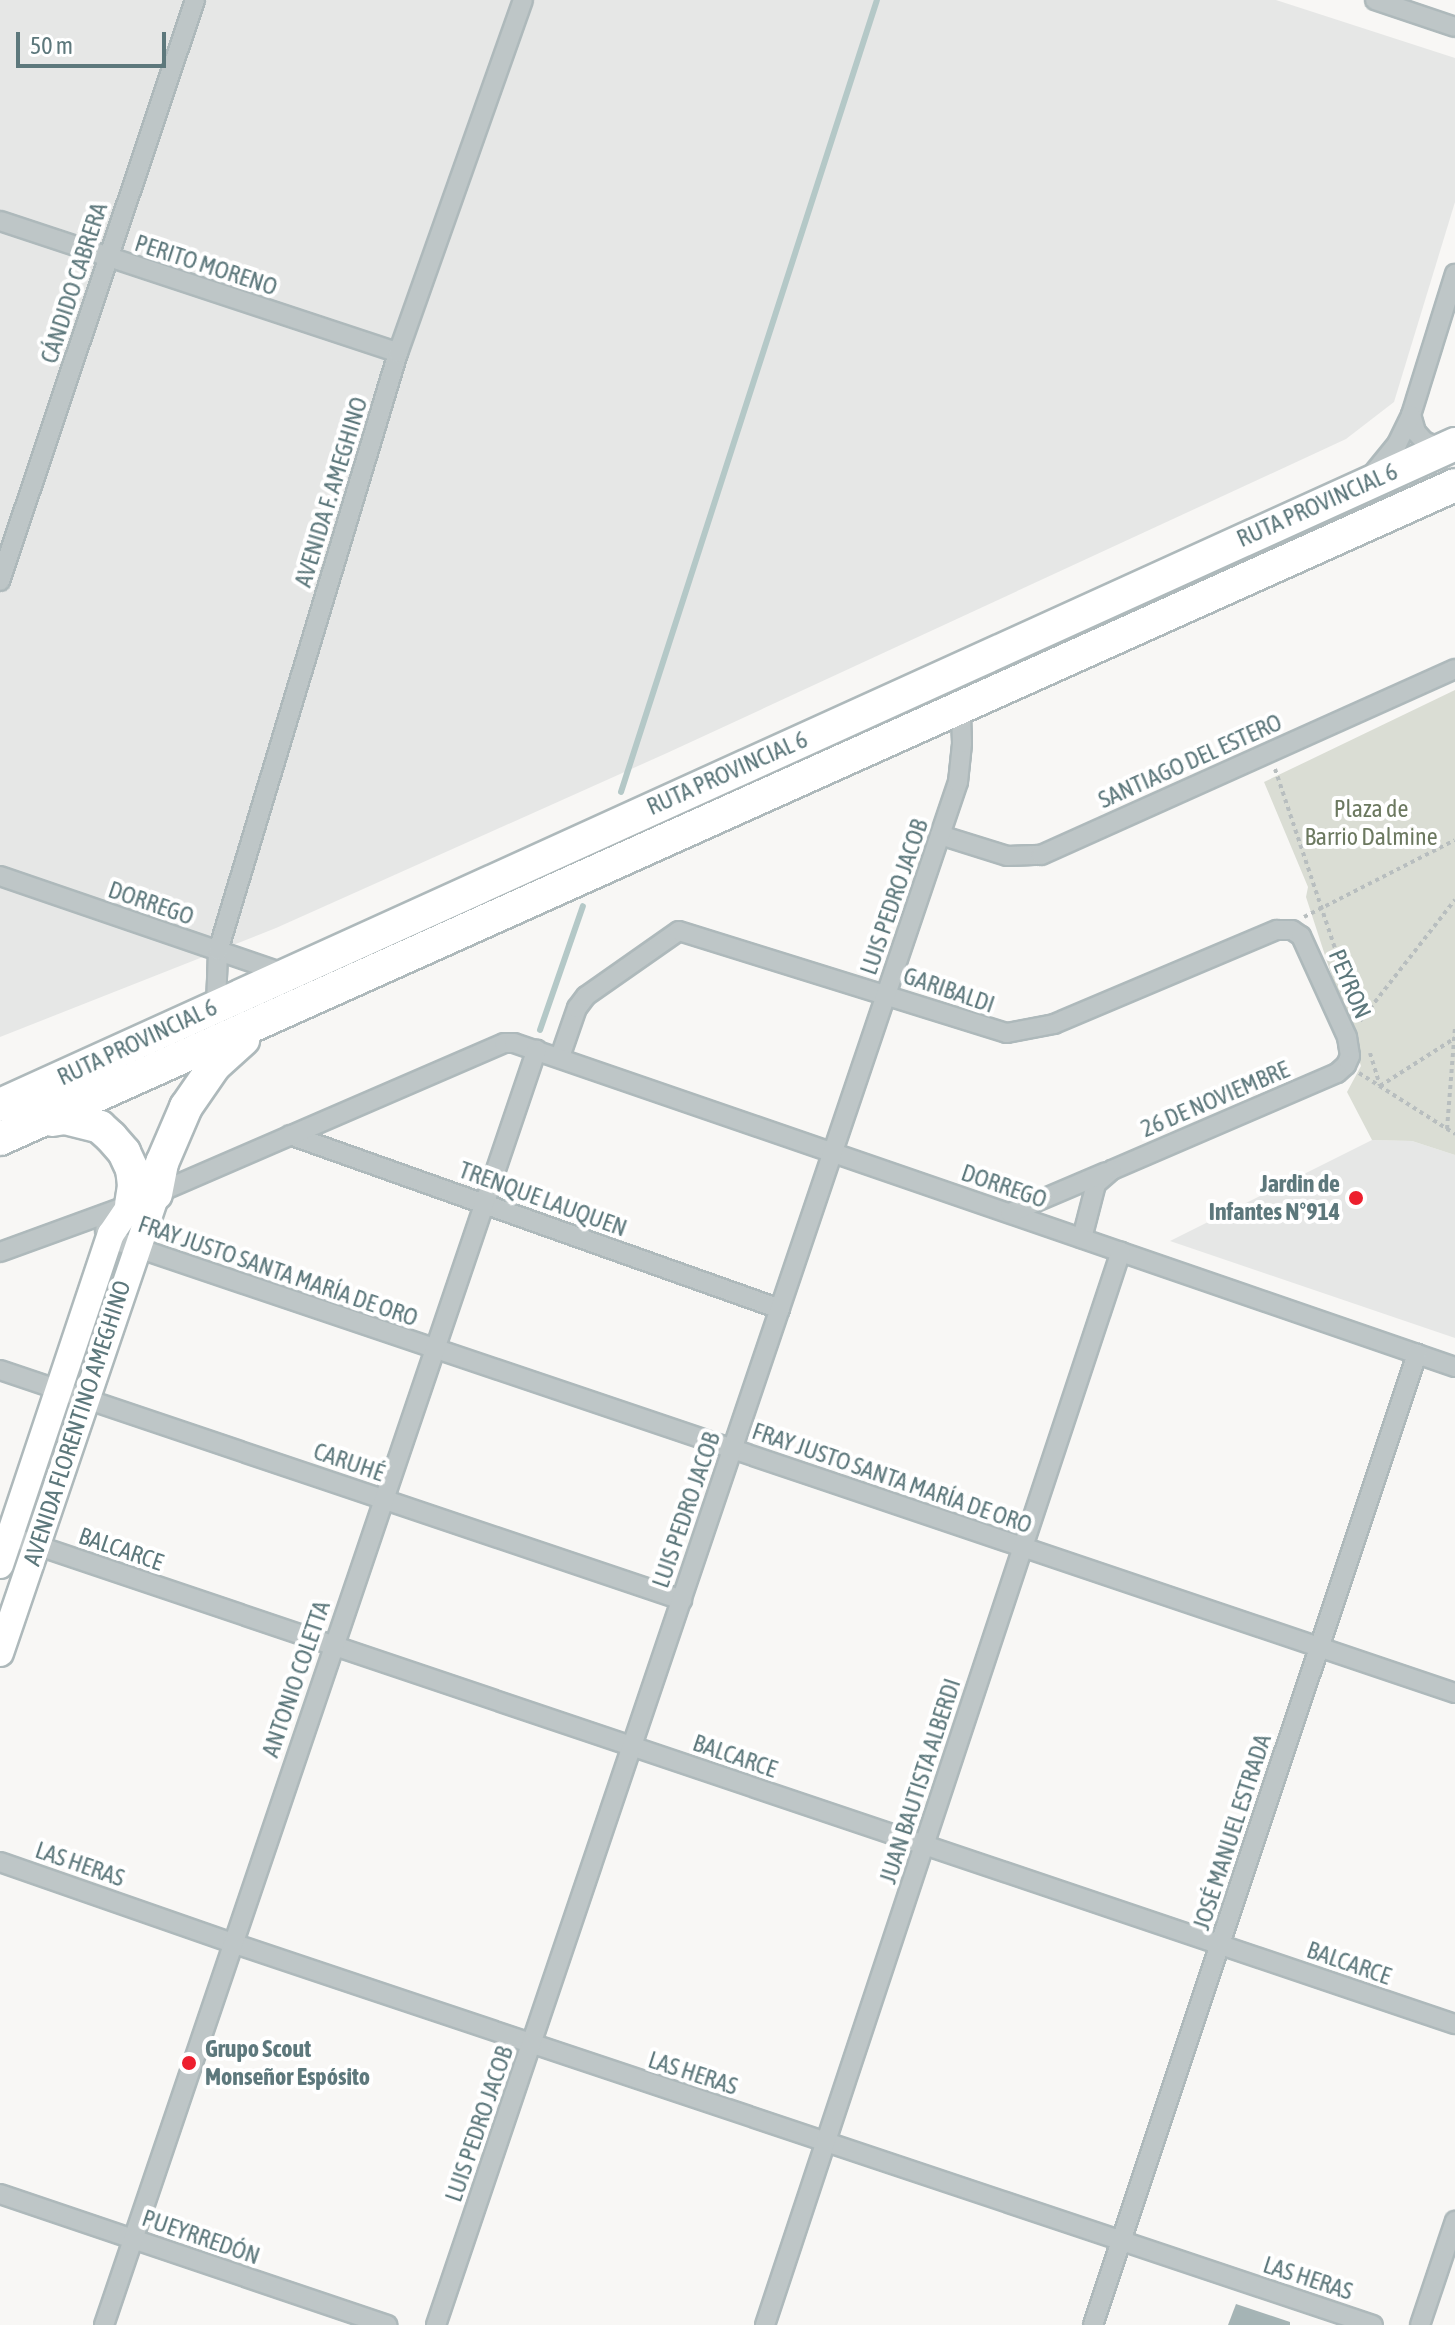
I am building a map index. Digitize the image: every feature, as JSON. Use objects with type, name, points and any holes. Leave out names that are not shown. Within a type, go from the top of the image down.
[{"type":"highway","name":"RUTA PROVINCIAL 6","points":[[0,1105],[1449,446]]},
{"type":"highway","name":"RUTA PROVINCIAL 6","points":[[0,1139],[1455,485]]},
{"type":"highway","points":[[143,1199],[201,1083],[215,1065],[268,1020]]},
{"type":"highway","points":[[45,1121],[78,1121],[100,1127],[124,1152],[132,1169],[134,1186],[143,1199]]},
{"type":"main road","name":"AVENIDA FLORENTINO AMEGHINO","points":[[0,1565],[5,1535],[59,1390],[102,1227],[143,1199]]},
{"type":"main road","name":"AVENIDA FLORENTINO AMEGHINO","points":[[0,1653],[135,1248],[143,1199]]},
{"type":"street","name":"CÁNDIDO CABRERA","points":[[0,581],[195,0]]},
{"type":"street","name":"AVENIDA F. AMEGHINO","points":[[216,1006],[218,951],[398,353],[523,0]]},
{"type":"street","points":[[1375,0],[1455,27]]},
{"type":"street","name":"PERITO MORENO","points":[[0,221],[398,353]]},
{"type":"street","points":[[1365,483],[1397,444],[1411,415],[1455,274]]},
{"type":"street","points":[[1411,415],[1416,432],[1424,441],[1449,446]]},
{"type":"street","name":"SANTIAGO DEL ESTERO","points":[[940,835],[1007,856],[1041,855],[1455,669]]},
{"type":"street","name":"LUIS PEDRO JACOB","points":[[436,2325],[958,782],[962,743],[961,708]]},
{"type":"street","name":"DORREGO","points":[[0,876],[287,974]]},
{"type":"street","name":"GARIBALDI","points":[[560,1057],[577,1008],[586,996],[679,931],[886,994],[990,1030],[1028,1030],[1054,1024],[1277,930]]},
{"type":"street","name":"PEYRON","points":[[1277,930],[1292,930],[1308,945],[1347,1037],[1350,1056],[1342,1069]]},
{"type":"street","points":[[143,1199],[504,1043],[537,1049]]},
{"type":"street","name":"DORREGO","points":[[537,1049],[1455,1367]]},
{"type":"street","name":"ANTONIO COLETTA","points":[[104,2325],[482,1203],[537,1049]]},
{"type":"street","name":"26 DE NOVIEMBRE","points":[[1010,1213],[1342,1069]]},
{"type":"street","name":"TRENQUE LAUQUEN","points":[[290,1135],[780,1309]]},
{"type":"street","points":[[1082,1238],[1096,1184],[1112,1170]]},
{"type":"street","points":[[0,1252],[102,1227]]},
{"type":"street","name":"FRAY JUSTO SANTA MARÍA DE ORO","points":[[102,1227],[135,1248],[1455,1693]]},
{"type":"street","name":"JUAN BAUTISTA ALBERDI","points":[[765,2325],[1121,1251]]},
{"type":"street","name":"JOSÉ MANUEL ESTRADA","points":[[1093,2325],[1417,1354]]},
{"type":"street","name":"CARUHÉ","points":[[0,1370],[682,1600]]},
{"type":"street","name":"BALCARCE","points":[[5,1535],[1455,2024]]},
{"type":"street","name":"LAS HERAS","points":[[0,1862],[232,1943],[1373,2325]]},
{"type":"street","name":"PUEYRREDÓN","points":[[0,2194],[387,2325]]},
{"type":"street","points":[[1420,2325],[1455,2221]]},
{"type":"path","points":[[1269,751],[1360,1022]]},
{"type":"path","points":[[1277,930],[1455,840]]},
{"type":"path","points":[[1347,1037],[1455,900]]},
{"type":"path","points":[[1447,1129],[1455,1028]]},
{"type":"path","points":[[1380,1086],[1455,1038]]},
{"type":"path","points":[[1342,1069],[1380,1086],[1455,1134]]},
{"type":"shaded area","points":[[0,0],[1276,0],[1455,58],[1455,202],[1394,402],[1346,439],[667,753],[276,928],[0,1037]]},
{"type":"shaded area","name":"Jardin de Infantes N°914","points":[[1372,1140],[1412,1141],[1455,1155],[1455,1338],[1170,1241]]},
{"type":"green space","name":"Plaza de Barrio Dalmine","points":[[1455,690],[1455,1155],[1412,1141],[1372,1140],[1347,1092],[1361,1066],[1306,897],[1308,887],[1264,782]]},
{"type":"building","points":[[1236,2304],[1290,2322],[1290,2325],[1228,2325]]},
{"type":"waterway","points":[[621,792],[877,0]]},
{"type":"waterway","points":[[540,1030],[583,906]]},
{"type":"place","name":"Jardin de Infantes N°914","points":[[1356,1198]]},
{"type":"place","name":"Grupo Scout Monseñor Espósito","points":[[189,2063]]}]
